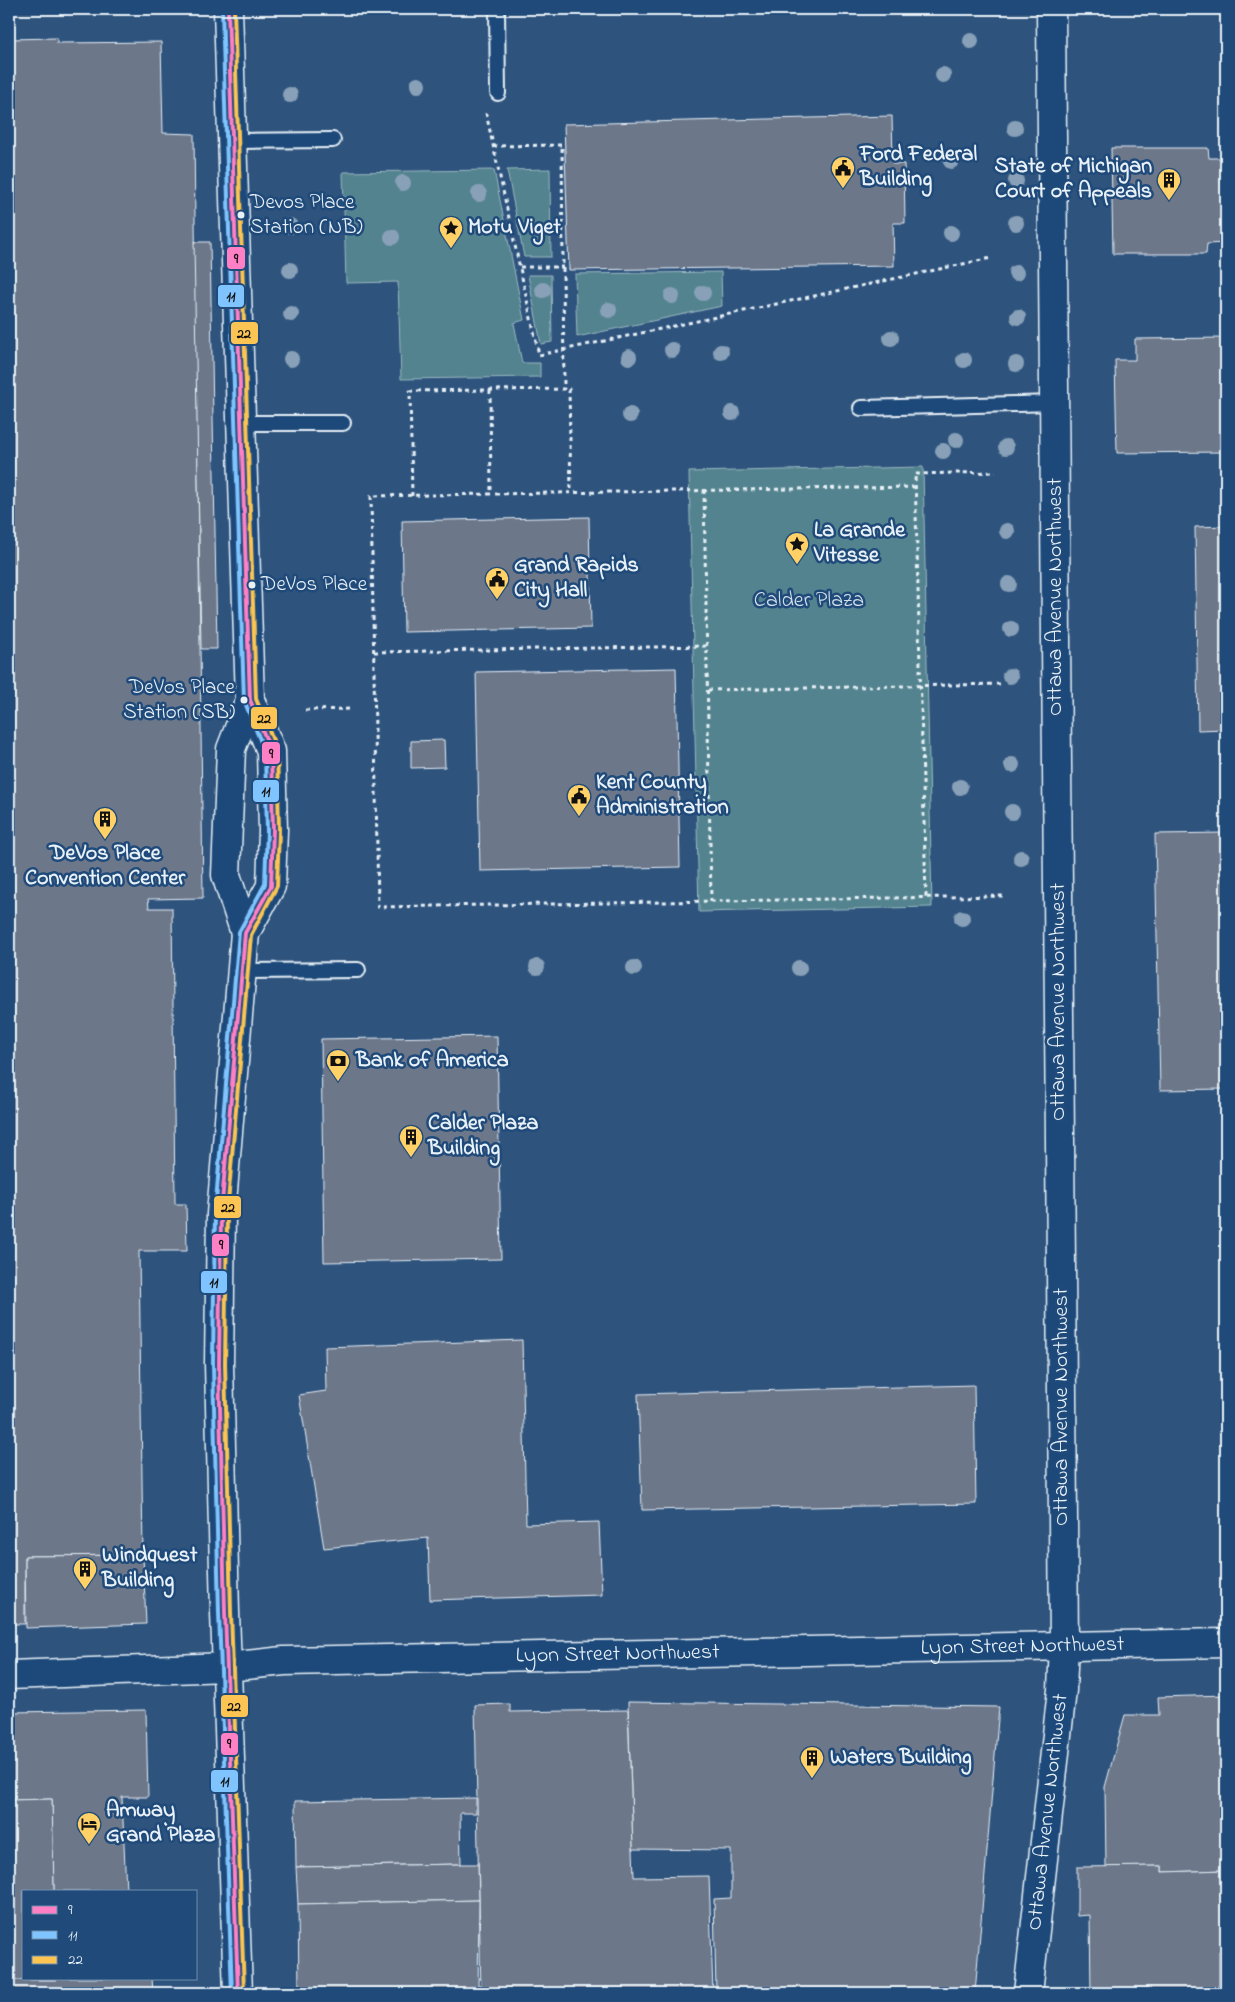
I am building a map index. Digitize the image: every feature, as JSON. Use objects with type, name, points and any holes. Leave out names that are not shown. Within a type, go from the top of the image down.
[{"type":"street","points":[[228,9],[250,700],[271,751],[273,830],[271,886],[245,933]]},
{"type":"street","name":"Ottawa Avenue Northwest","points":[[1028,1993],[1062,1690],[1064,1645],[1051,9]]},
{"type":"street","points":[[238,1993],[218,1364],[221,1214],[245,933],[226,875],[231,749],[250,700]]},
{"type":"street","name":"Lyon Street Northwest","points":[[9,1675],[227,1667],[284,1661],[1226,1643]]},
{"type":"lane","points":[[497,9],[498,93]]},
{"type":"lane","points":[[232,142],[333,140]]},
{"type":"lane","points":[[861,408],[1054,403]]},
{"type":"lane","points":[[241,422],[343,422]]},
{"type":"lane","points":[[242,971],[358,970]]},
{"type":"path","points":[[485,108],[539,355],[991,258]]},
{"type":"path","points":[[494,146],[562,145],[564,389]]},
{"type":"path","points":[[520,267],[563,267]]},
{"type":"path","points":[[412,496],[410,390],[570,389],[571,493]]},
{"type":"path","points":[[490,390],[491,494]]},
{"type":"path","points":[[926,897],[914,474],[996,472]]},
{"type":"path","points":[[915,486],[371,496],[378,907],[1004,896]]},
{"type":"path","points":[[704,490],[711,901]]},
{"type":"path","points":[[374,652],[707,646]]},
{"type":"path","points":[[708,690],[1000,684]]},
{"type":"path","points":[[305,710],[351,709]]},
{"type":"green space","points":[[550,169],[551,257],[524,257],[507,170]]},
{"type":"green space","points":[[494,170],[524,320],[514,323],[522,363],[540,363],[540,377],[401,379],[398,282],[346,283],[343,172]]},
{"type":"green space","points":[[721,272],[722,306],[577,337],[575,274]]},
{"type":"green space","points":[[528,275],[551,275],[552,342],[541,344]]},
{"type":"green space","name":"Calder Plaza","points":[[923,467],[932,907],[699,912],[689,472]]},
{"type":"building","name":"DeVos Place Convention Center","points":[[57,38],[57,43],[161,42],[163,133],[194,134],[203,898],[148,899],[149,908],[172,908],[175,1204],[186,1204],[187,1251],[139,1251],[143,1555],[25,1556],[25,1624],[9,1624],[9,39]]},
{"type":"building","points":[[892,116],[893,164],[904,164],[905,223],[893,223],[894,266],[569,270],[564,124]]},
{"type":"building","name":"State of Michigan Court of Appeals","points":[[1111,148],[1208,148],[1209,158],[1226,158],[1226,243],[1207,244],[1206,254],[1113,254]]},
{"type":"building","points":[[194,242],[210,242],[217,649],[201,649]]},
{"type":"building","points":[[1226,338],[1226,452],[1117,453],[1115,360],[1135,360],[1135,339]]},
{"type":"building","name":"Grand Rapids City Hall","points":[[589,517],[591,628],[404,632],[402,521]]},
{"type":"building","points":[[1226,526],[1226,729],[1198,730],[1195,527]]},
{"type":"building","name":"Kent County Administration","points":[[676,668],[680,867],[480,871],[476,672]]},
{"type":"building","points":[[444,740],[445,767],[411,768],[411,741]]},
{"type":"building","points":[[1226,833],[1226,1089],[1160,1090],[1155,834]]},
{"type":"building","name":"Calder Plaza Building","points":[[497,1036],[501,1259],[324,1262],[321,1039]]},
{"type":"building","points":[[522,1340],[526,1524],[599,1522],[602,1595],[430,1600],[428,1538],[324,1548],[299,1395],[326,1391],[325,1347]]},
{"type":"building","points":[[1226,1358],[1226,1391],[1223,1392]]},
{"type":"building","points":[[974,1385],[976,1504],[642,1510],[638,1394]]},
{"type":"building","name":"Windquest Building","points":[[143,1555],[146,1624],[26,1628],[25,1556]]},
{"type":"building","points":[[1226,1695],[1226,1870],[1162,1872],[1162,1866],[1106,1867],[1105,1787],[1125,1715],[1159,1715],[1158,1697]]},
{"type":"building","name":"Waters Building","points":[[628,1702],[999,1707],[975,1993],[716,1993],[714,1899],[731,1898],[731,1850],[633,1849]]},
{"type":"building","points":[[510,1704],[510,1712],[628,1710],[634,1877],[709,1876],[713,1993],[481,1993],[475,1705]]},
{"type":"building","name":"Amway Grand Plaza","points":[[146,1710],[148,1797],[122,1797],[126,1890],[54,1890],[52,1799],[9,1800],[9,1712]]},
{"type":"building","points":[[476,1798],[476,1813],[460,1813],[461,1864],[296,1867],[295,1801]]},
{"type":"building","name":"Amway Grand Plaza","points":[[52,1799],[54,1890],[22,1890],[22,1980],[9,1980],[9,1800]]},
{"type":"building","points":[[478,1864],[479,1900],[298,1904],[296,1867]]},
{"type":"building","points":[[1162,1866],[1162,1872],[1226,1870],[1226,1951],[1219,1951],[1219,1993],[1091,1993],[1090,1915],[1077,1916],[1077,1867]]},
{"type":"building","points":[[479,1900],[478,1993],[299,1993],[298,1904]]},
{"type":"building","points":[[9,1980],[152,1980],[153,1993],[9,1993]]},
{"type":"transit line","name":"11","points":[[222,9],[244,700],[265,752],[267,830],[265,884],[239,932],[215,1213],[213,1364],[232,1993]]},
{"type":"transit line","name":"9","points":[[228,9],[250,700],[271,751],[273,830],[271,886],[245,933],[221,1214],[219,1364],[238,1993]]},
{"type":"transit line","name":"22","points":[[234,9],[256,699],[277,750],[279,830],[277,886],[251,935],[227,1214],[225,1364],[244,1993]]},
{"type":"place","name":"Ford Federal Building","points":[[843,189]]},
{"type":"place","name":"State of Michigan Court of Appeals","points":[[1169,201]]},
{"type":"place","name":"Devos Place Station (NB)","points":[[241,215]]},
{"type":"place","name":"Motu Viget","points":[[451,249]]},
{"type":"place","name":"La Grande Vitesse","points":[[797,565]]},
{"type":"place","name":"DeVos Place","points":[[252,585]]},
{"type":"place","name":"Grand Rapids City Hall","points":[[497,600]]},
{"type":"place","name":"DeVos Place Station (SB)","points":[[244,700]]},
{"type":"place","name":"Kent County Administration","points":[[579,817]]},
{"type":"place","name":"DeVos Place Convention Center","points":[[105,840]]},
{"type":"place","name":"Bank of America","points":[[338,1082]]},
{"type":"place","name":"Calder Plaza Building","points":[[411,1158]]},
{"type":"place","name":"Windquest Building","points":[[85,1590]]},
{"type":"place","name":"Waters Building","points":[[812,1779]]},
{"type":"place","name":"Amway Grand Plaza","points":[[89,1845]]}]
